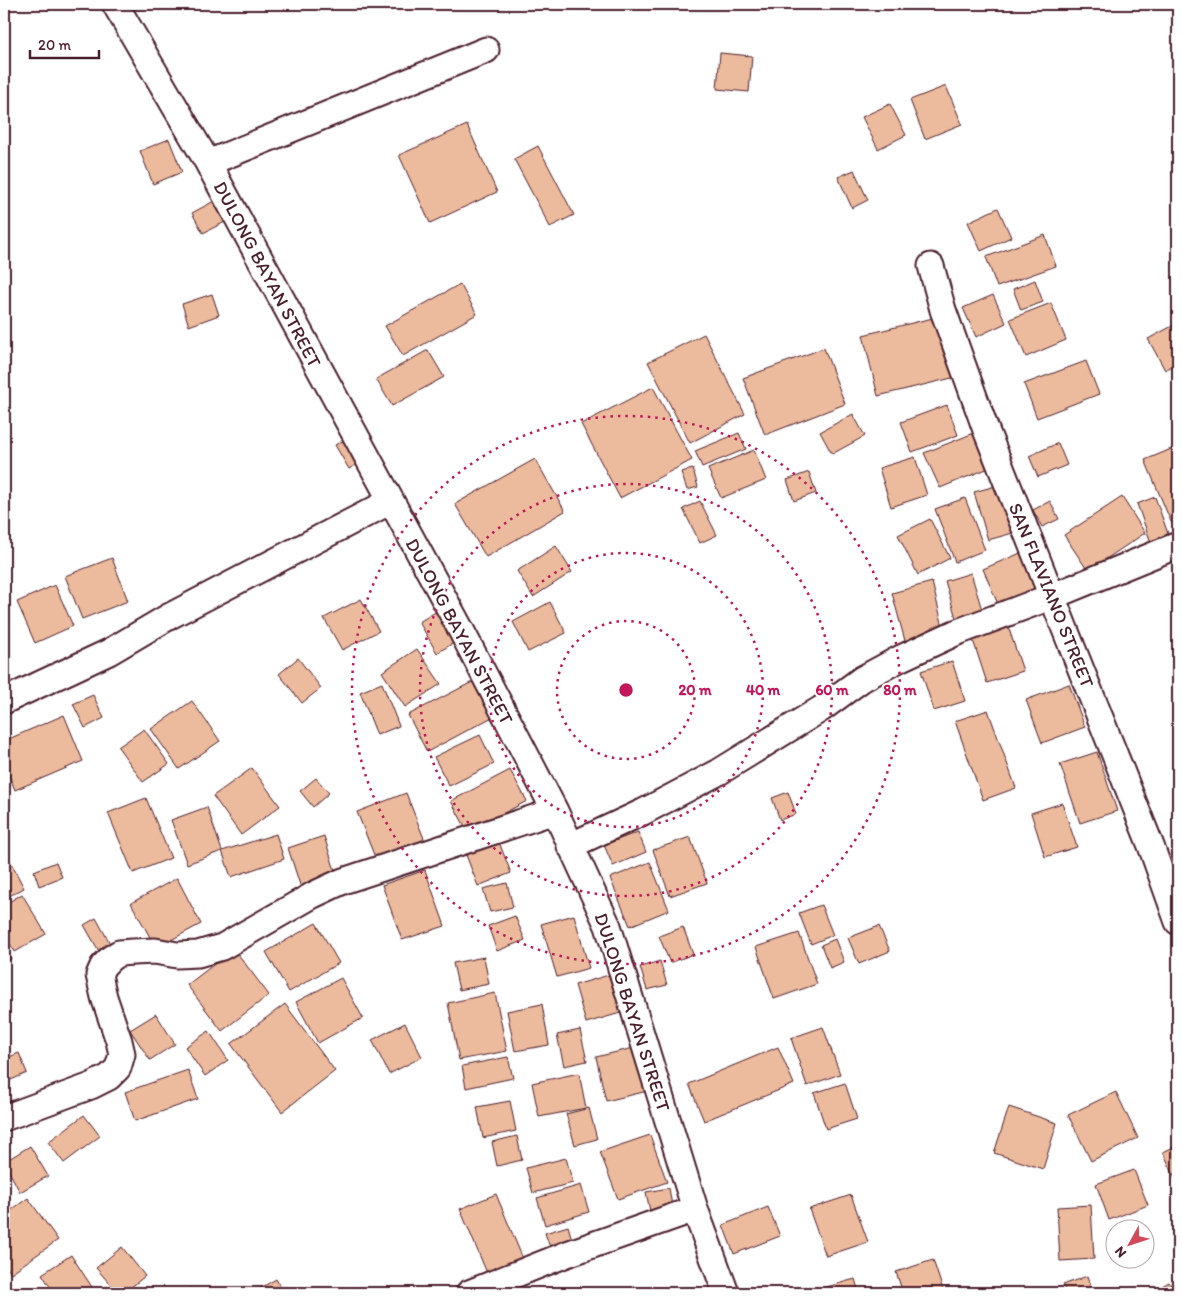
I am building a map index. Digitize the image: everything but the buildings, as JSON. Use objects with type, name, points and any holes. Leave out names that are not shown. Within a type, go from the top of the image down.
[{"type":"street","name":"DULONG BAYAN STREET","points":[[115,4],[208,163],[460,628],[555,811],[608,926],[694,1209],[726,1293]]},
{"type":"street","points":[[208,163],[486,50]]},
{"type":"street","name":"SAN FLAVIANO STREET","points":[[931,266],[943,310],[986,430],[1151,846],[1178,922]]},
{"type":"street","points":[[4,700],[109,652],[170,616],[391,501]]},
{"type":"street","points":[[570,846],[643,812],[719,772],[821,709],[862,680],[901,658],[955,633],[1053,596],[1178,544]]},
{"type":"street","points":[[4,1118],[91,1086],[109,1077],[118,1068],[122,1054],[99,975],[103,966],[111,958],[119,954],[133,952],[155,951],[177,955],[198,954],[222,947],[312,896],[343,881],[555,811]]},
{"type":"street","points":[[469,1293],[567,1254],[694,1209]]}]
